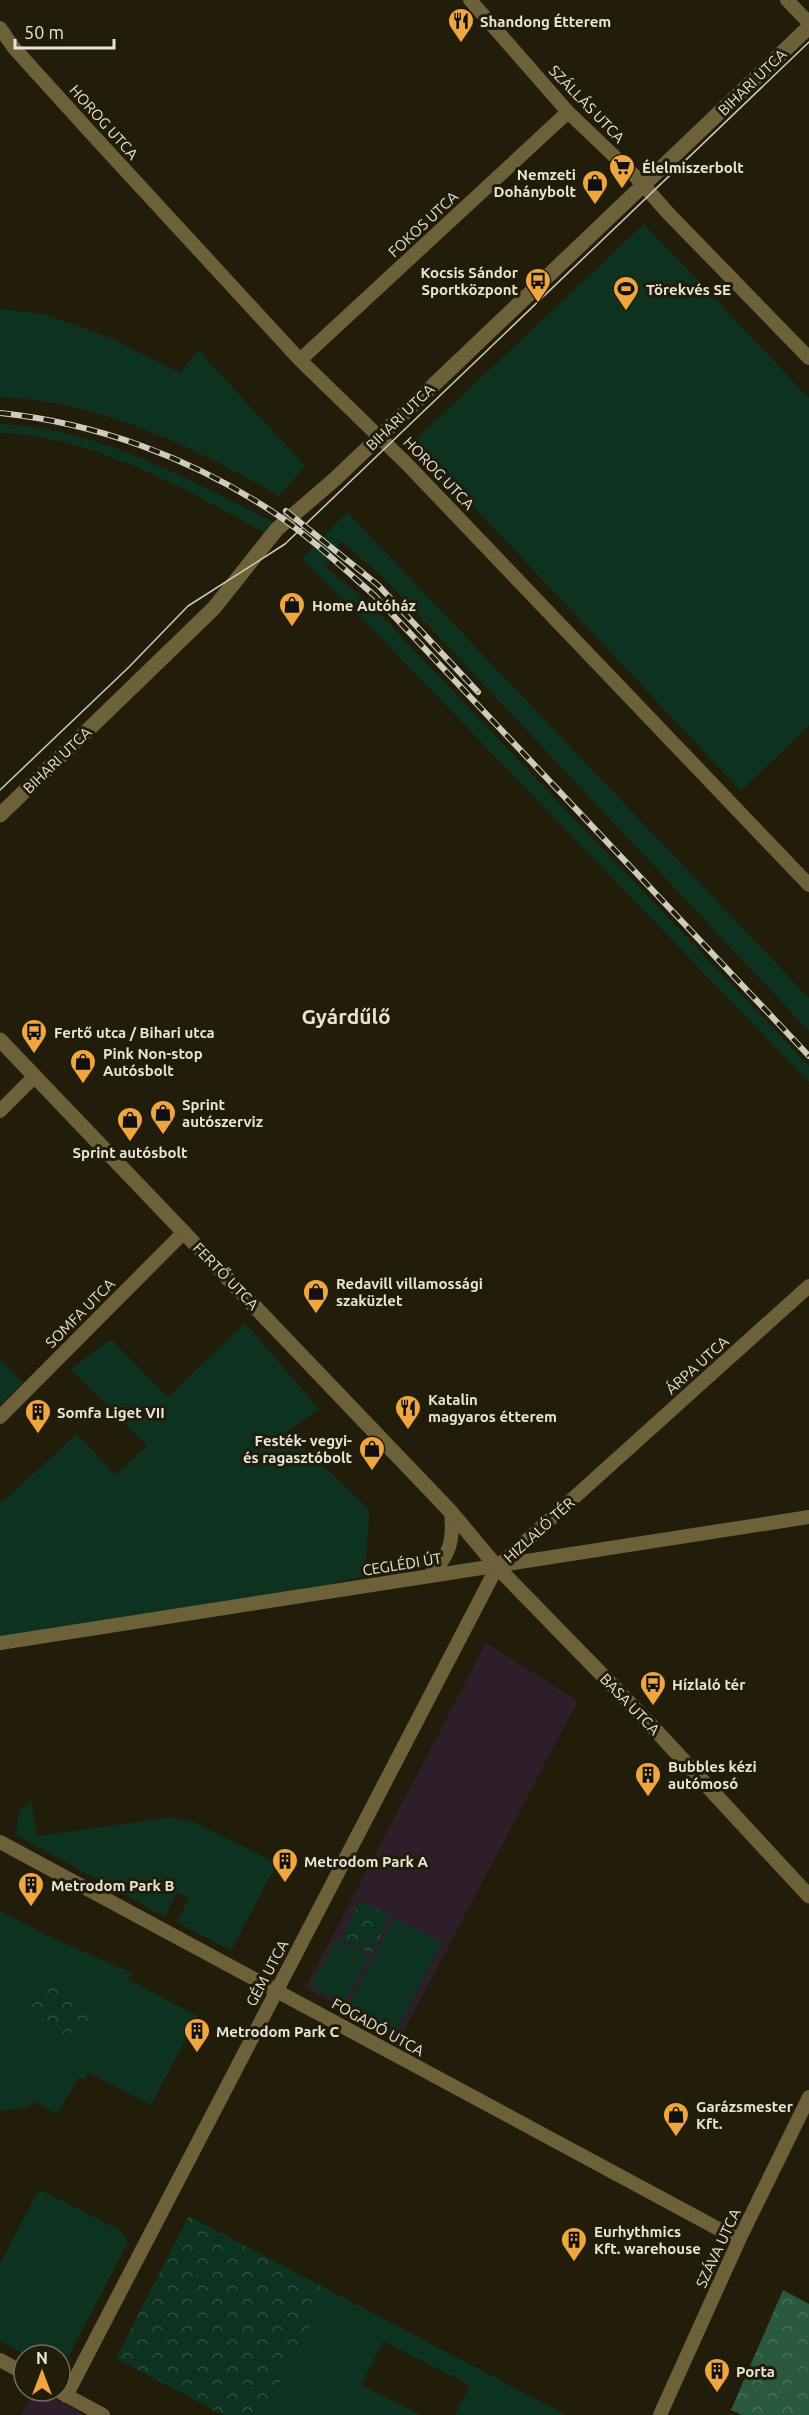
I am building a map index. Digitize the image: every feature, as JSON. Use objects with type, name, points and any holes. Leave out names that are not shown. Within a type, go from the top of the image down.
[{"type":"street","name":"SZÁLLÁS UTCA","points":[[470,0],[568,112],[644,185],[809,358]]},
{"type":"street","points":[[786,0],[809,25]]},
{"type":"street","name":"BIHARI UTCA","points":[[0,815],[214,608],[277,529],[307,505],[380,436],[809,25]]},
{"type":"street","name":"HOROG UTCA","points":[[0,28],[54,93],[300,360],[380,436],[809,885]]},
{"type":"street","name":"FOKOS UTCA","points":[[300,360],[568,112]]},
{"type":"street","name":"FERTŐ UTCA","points":[[0,1040],[451,1512]]},
{"type":"street","points":[[0,1111],[35,1076]]},
{"type":"street","name":"SOMFA UTCA","points":[[0,1417],[184,1232]]},
{"type":"street","name":"ÁRPA UTCA","points":[[607,1468],[809,1286]]},
{"type":"street","name":"HIZLALÓ TÉR","points":[[451,1512],[497,1567],[607,1468]]},
{"type":"street","points":[[429,1576],[441,1565],[452,1543],[451,1512]]},
{"type":"street","name":"CEGLÉDI ÚT","points":[[0,1643],[809,1518]]},
{"type":"street","name":"BASA UTCA","points":[[497,1567],[649,1724],[809,1896]]},
{"type":"street","name":"GÉM UTCA","points":[[72,2374],[497,1567]]},
{"type":"street","name":"FOGADÓ UTCA","points":[[0,1842],[739,2240]]},
{"type":"street","name":"SZÁVA UTCA","points":[[660,2415],[739,2240],[809,2097]]},
{"type":"street","points":[[72,2399],[101,2415]]},
{"type":"shaded area","points":[[486,1643],[578,1701],[400,2038],[305,1988]]},
{"type":"shaded area","points":[[28,2403],[63,2403],[85,2415],[21,2415]]},
{"type":"green space","points":[[644,224],[809,398],[809,725],[741,791],[413,442]]},
{"type":"green space","points":[[0,309],[44,314],[111,338],[180,373],[198,350],[305,466],[279,496],[180,444],[110,417],[37,400],[0,397]]},
{"type":"green space","points":[[0,424],[72,435],[106,445],[174,472],[272,521],[265,533],[138,468],[70,444],[0,433]]},
{"type":"green space","points":[[347,512],[809,998],[809,1031],[382,576],[341,541],[326,567],[372,606],[809,1066],[809,1082],[302,559]]},
{"type":"green space","points":[[245,1323],[319,1409],[287,1432],[370,1510],[364,1576],[247,1604],[0,1643],[0,1504],[77,1434],[115,1475],[147,1446],[71,1369],[111,1339],[168,1397]]},
{"type":"green space","points":[[0,1359],[23,1382],[0,1405]]},
{"type":"green space","points":[[31,1799],[37,1836],[172,1817],[194,1822],[277,1863],[231,1951],[177,1922],[189,1898],[177,1892],[165,1917],[16,1835],[19,1811]]},
{"type":"green space","points":[[360,1901],[391,1916],[371,1954],[341,1939]]},
{"type":"green space","points":[[0,1911],[52,1938],[132,1973],[129,1980],[198,2016],[151,2105],[89,2073],[85,2080],[79,2077],[57,2114],[35,2102],[28,2107],[0,2111]]},
{"type":"green space","points":[[394,1918],[442,1943],[396,2031],[348,2005]]},
{"type":"green space","points":[[336,1939],[369,1956],[345,2003],[311,1986]]},
{"type":"green space","points":[[54,1985],[74,1993],[87,2008],[91,2022],[81,2030],[60,2035],[50,2033],[33,2020],[27,2010],[24,1998],[43,1986]]},
{"type":"green space","points":[[39,2189],[121,2231],[128,2242],[72,2350],[72,2343],[12,2343],[12,2347],[0,2341],[0,2264]]},
{"type":"green space","points":[[189,2216],[566,2415],[455,2415],[470,2385],[383,2341],[361,2385],[421,2415],[223,2415],[116,2358]]},
{"type":"green space","points":[[189,2216],[329,2291],[262,2415],[223,2415],[116,2358]]},
{"type":"green space","points":[[22,2276],[63,2296],[53,2299],[34,2296]]},
{"type":"green space","points":[[783,2290],[809,2304],[809,2415],[742,2415],[731,2410]]},
{"type":"tram line","points":[[0,790],[129,667],[188,606],[285,544],[809,42]]},
{"type":"railway","points":[[0,413],[72,425],[142,446],[209,475],[273,512],[299,531],[375,596],[809,1056]]},
{"type":"railway","points":[[286,511],[378,585],[478,692]]},
{"type":"place","name":"Shandong Étterem","points":[[461,44]]},
{"type":"place","name":"Élelmiszerbolt","points":[[622,190]]},
{"type":"place","name":"Nemzeti Dohánybolt","points":[[595,206]]},
{"type":"place","name":"Kocsis Sándor Sportközpont","points":[[538,304]]},
{"type":"place","name":"Törekvés SE","points":[[626,312]]},
{"type":"place","name":"Home Autóház","points":[[292,628]]},
{"type":"place","name":"Fertő utca / Bihari utca","points":[[34,1055]]},
{"type":"place","name":"Pink Non-stop Autósbolt","points":[[83,1085]]},
{"type":"place","name":"Sprint autószerviz","points":[[163,1136]]},
{"type":"place","name":"Sprint autósbolt","points":[[130,1143]]},
{"type":"place","name":"Redavill villamossági szaküzlet","points":[[316,1315]]},
{"type":"place","name":"Katalin magyaros étterem","points":[[408,1431]]},
{"type":"place","name":"Somfa Liget VII","points":[[38,1435]]},
{"type":"place","name":"Festék- vegyi- és ragasztóbolt","points":[[372,1472]]},
{"type":"place","name":"Hízlaló tér","points":[[653,1707]]},
{"type":"place","name":"Bubbles kézi autómosó","points":[[648,1798]]},
{"type":"place","name":"Metrodom Park A","points":[[285,1884]]},
{"type":"place","name":"Metrodom Park B","points":[[31,1908]]},
{"type":"place","name":"Metrodom Park C","points":[[197,2054]]},
{"type":"place","name":"Garázsmester Kft.","points":[[676,2138]]},
{"type":"place","name":"Eurhythmics Kft. warehouse","points":[[574,2263]]},
{"type":"place","name":"Porta","points":[[717,2394]]},
{"type":"district","name":"Gyárdűlő","points":[[346,1016]]}]
